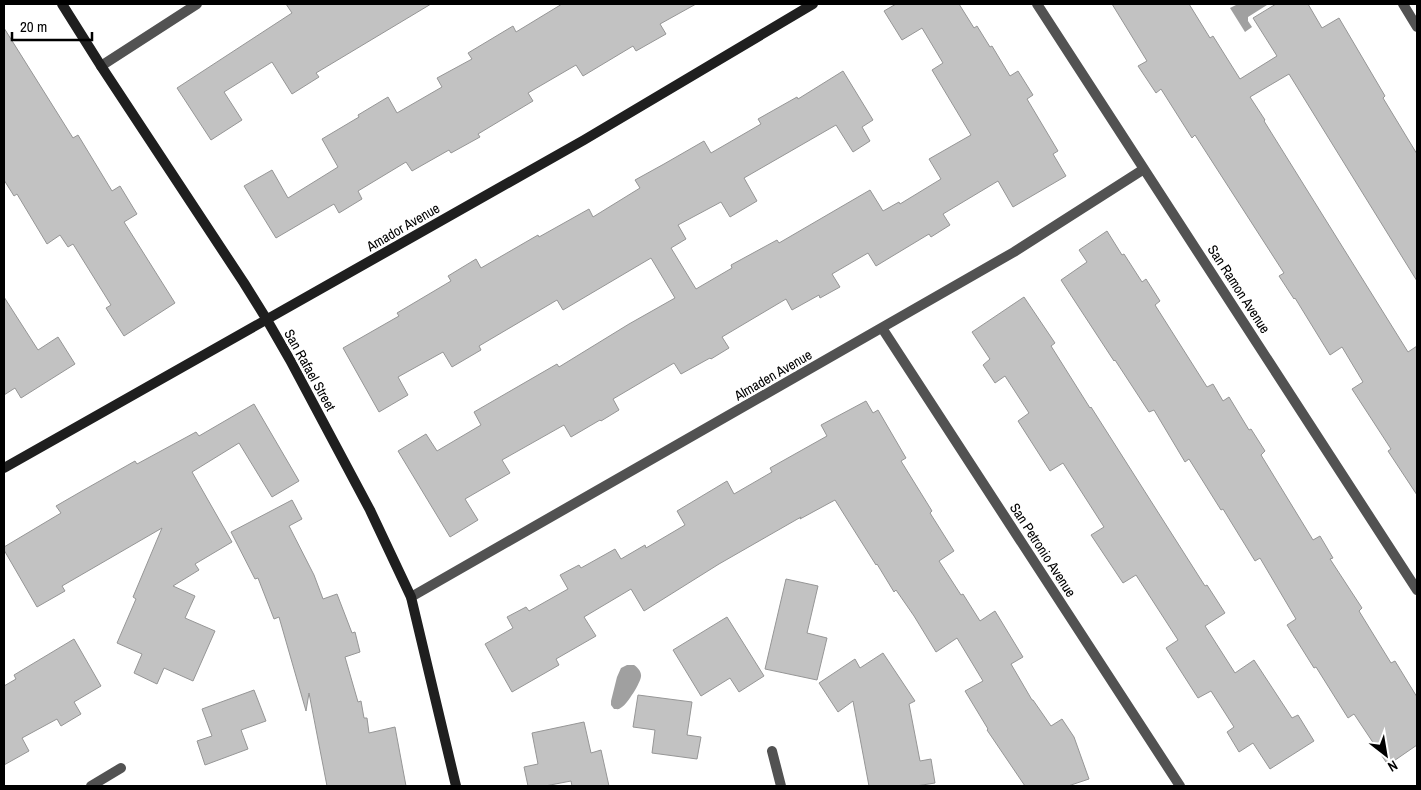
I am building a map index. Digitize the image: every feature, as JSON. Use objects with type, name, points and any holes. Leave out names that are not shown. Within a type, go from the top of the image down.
[{"type":"street","name":"San Rafael Street","points":[[62,4],[267,320],[370,510],[411,597],[456,786]]},
{"type":"street","points":[[101,66],[197,4]]},
{"type":"street","name":"Amador Avenue","points":[[4,468],[584,140],[813,4]]},
{"type":"street","name":"San Ramon Avenue","points":[[1037,4],[1417,590]]},
{"type":"street","points":[[1403,4],[1417,27]]},
{"type":"street","name":"Almaden Avenue","points":[[411,597],[1014,252],[1144,169]]},
{"type":"street","name":"San Petronio Avenue","points":[[882,328],[1180,786]]},
{"type":"street","points":[[772,751],[781,786]]},
{"type":"street","points":[[91,786],[121,768]]},
{"type":"shaded area","points":[[1238,4],[1267,5],[1248,17],[1252,27],[1245,32],[1230,8]]},
{"type":"shaded area","points":[[627,665],[634,665],[640,672],[641,678],[634,692],[624,705],[619,709],[614,709],[611,701],[617,677],[621,668]]},
{"type":"building","points":[[286,4],[431,4],[316,73],[319,77],[292,94],[272,62],[224,92],[242,120],[211,140],[177,88],[292,13]]},
{"type":"building","points":[[562,4],[696,4],[660,24],[666,34],[636,51],[633,46],[583,76],[576,65],[528,93],[533,101],[478,134],[480,137],[451,153],[449,150],[412,171],[406,162],[358,191],[362,199],[339,213],[334,204],[276,238],[244,186],[272,170],[288,198],[338,167],[322,139],[388,97],[397,113],[442,87],[437,78],[472,59],[468,53],[513,26],[516,32]]},
{"type":"building","points":[[896,4],[959,4],[974,28],[977,26],[990,47],[992,46],[1010,76],[1018,71],[1033,95],[1027,99],[1058,151],[1053,154],[1066,176],[1013,207],[998,181],[943,214],[950,225],[931,237],[929,234],[876,266],[868,253],[832,274],[840,287],[820,298],[819,295],[792,310],[786,299],[722,337],[729,348],[711,359],[681,374],[674,363],[613,399],[619,410],[601,421],[571,437],[564,425],[502,460],[510,473],[465,499],[478,520],[450,537],[398,451],[426,434],[437,451],[481,425],[474,412],[557,364],[559,367],[675,298],[651,258],[563,310],[557,300],[479,346],[481,350],[452,367],[443,352],[398,377],[408,395],[379,412],[343,348],[399,316],[397,313],[451,281],[448,276],[476,259],[481,268],[538,235],[539,237],[589,209],[593,217],[640,188],[635,180],[704,141],[711,153],[761,124],[758,119],[797,97],[798,99],[843,71],[873,120],[862,127],[870,141],[853,152],[836,125],[744,178],[757,201],[730,217],[721,202],[678,225],[686,239],[671,248],[696,289],[732,268],[731,265],[777,240],[779,243],[870,190],[883,211],[899,202],[900,204],[941,179],[929,159],[971,135],[932,70],[943,63],[922,28],[902,40],[884,11]]},
{"type":"building","points":[[1112,4],[1189,4],[1210,38],[1213,36],[1240,79],[1277,56],[1253,18],[1276,4],[1308,4],[1322,28],[1339,18],[1385,96],[1383,98],[1417,154],[1417,281],[1289,74],[1250,97],[1408,352],[1417,346],[1417,495],[1388,451],[1391,449],[1352,389],[1363,382],[1342,347],[1330,355],[1295,298],[1279,276],[1284,273],[1195,135],[1192,138],[1161,89],[1156,93],[1138,66],[1147,61]]},
{"type":"building","points":[[4,28],[73,138],[78,135],[112,191],[120,186],[137,214],[124,222],[175,303],[124,336],[106,308],[111,305],[73,244],[68,247],[60,235],[47,244],[17,194],[14,196],[4,180]]},
{"type":"building","points":[[1107,231],[1142,282],[1146,279],[1160,301],[1155,305],[1207,387],[1213,384],[1223,401],[1229,397],[1249,430],[1251,429],[1265,451],[1261,455],[1313,540],[1320,536],[1333,558],[1330,559],[1362,608],[1359,611],[1391,663],[1395,661],[1417,697],[1417,745],[1388,765],[1354,714],[1348,718],[1287,625],[1296,619],[1260,558],[1255,561],[1189,459],[1185,462],[1154,410],[1149,412],[1061,280],[1087,262],[1079,250]]},
{"type":"building","points":[[4,297],[38,350],[58,337],[75,364],[21,398],[15,388],[4,395]]},
{"type":"building","points":[[1024,297],[1055,343],[1051,346],[1090,408],[1205,586],[1207,585],[1225,613],[1205,626],[1235,673],[1254,660],[1292,718],[1298,715],[1314,741],[1270,769],[1253,743],[1239,752],[1227,732],[1234,727],[1211,691],[1198,698],[1166,648],[1178,640],[1136,575],[1123,583],[1091,535],[1104,527],[1063,463],[1050,471],[1018,421],[1029,413],[1005,376],[995,383],[983,365],[990,359],[972,332]]},
{"type":"building","points":[[866,401],[873,413],[878,410],[906,458],[901,461],[954,551],[939,561],[980,621],[995,611],[1023,657],[1011,664],[1032,700],[1051,726],[1062,719],[1074,737],[1089,779],[1068,786],[1025,786],[987,730],[965,691],[983,681],[957,638],[936,652],[914,616],[896,590],[894,592],[876,565],[835,500],[800,519],[801,517],[719,564],[644,611],[631,589],[584,617],[596,636],[556,659],[559,665],[512,692],[485,644],[513,628],[507,617],[526,607],[529,611],[568,589],[560,575],[579,565],[581,568],[615,549],[621,559],[645,545],[646,548],[685,525],[677,511],[727,481],[734,494],[772,472],[770,468],[827,436],[821,425]]},
{"type":"building","points":[[254,404],[299,481],[272,497],[239,443],[192,472],[232,542],[195,564],[199,570],[173,586],[195,596],[185,618],[215,631],[193,681],[164,668],[157,684],[134,673],[142,654],[117,643],[136,599],[133,597],[162,528],[62,586],[65,591],[37,607],[4,547],[61,513],[56,506],[82,491],[135,461],[137,464],[196,432],[199,436]]},
{"type":"building","points":[[292,500],[302,519],[289,526],[314,575],[323,599],[337,594],[352,633],[355,632],[360,652],[345,657],[358,702],[361,701],[364,718],[367,718],[369,733],[395,727],[406,786],[327,786],[309,693],[306,711],[279,617],[274,619],[258,578],[255,579],[231,532]]},
{"type":"building","points":[[786,579],[818,586],[807,633],[827,638],[817,680],[765,669]]},
{"type":"building","points":[[727,617],[764,676],[739,692],[730,678],[701,696],[673,650]]},
{"type":"building","points":[[74,639],[101,686],[74,702],[81,714],[61,726],[57,719],[22,738],[29,751],[4,765],[4,686],[16,679],[14,675]]},
{"type":"building","points":[[883,653],[915,701],[909,704],[920,761],[931,759],[935,783],[916,786],[869,786],[853,701],[838,712],[819,683],[855,659],[860,668]]},
{"type":"building","points":[[254,690],[266,721],[241,730],[248,749],[205,765],[197,741],[212,736],[202,709]]},
{"type":"building","points":[[638,695],[692,702],[687,735],[701,737],[697,759],[652,753],[655,730],[633,727]]},
{"type":"building","points":[[584,722],[591,753],[601,750],[609,786],[572,786],[571,781],[545,786],[528,786],[524,767],[538,764],[532,733]]}]
